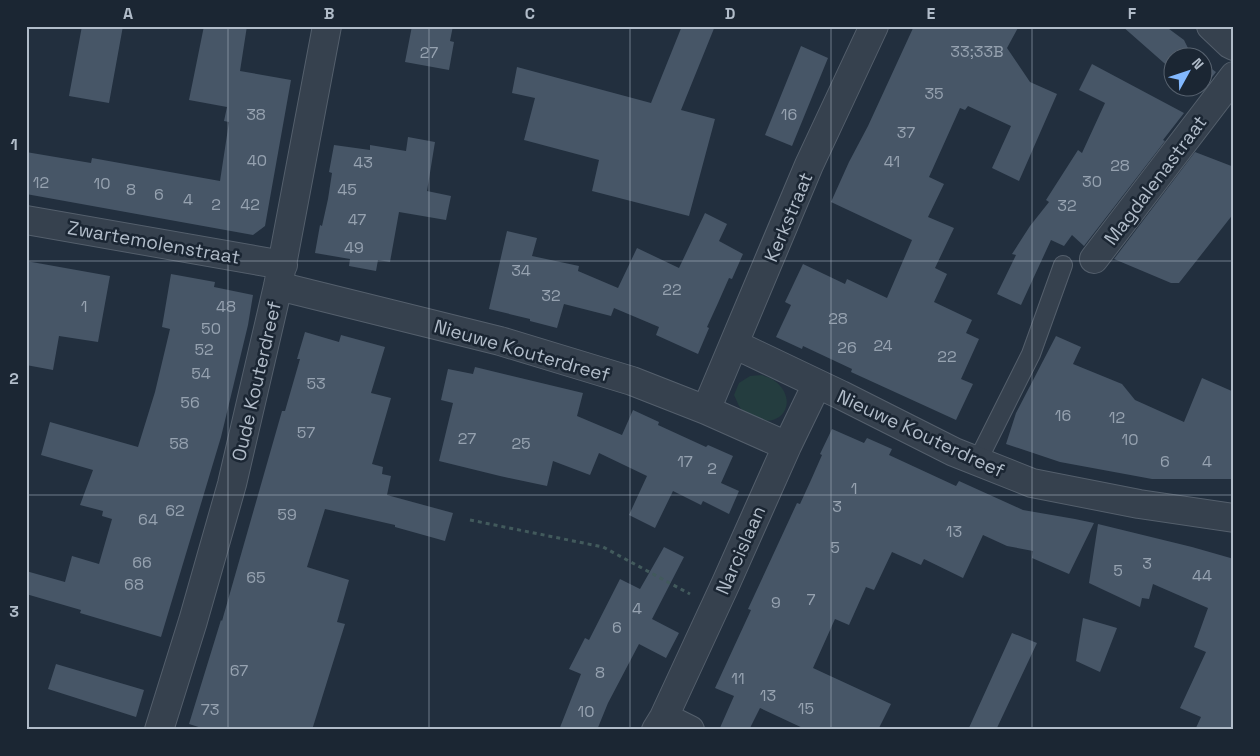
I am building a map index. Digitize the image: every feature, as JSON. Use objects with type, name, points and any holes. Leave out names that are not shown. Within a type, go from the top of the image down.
[{"type":"street","name":"Oude Kouterdreef","points":[[159,730],[193,621],[232,484],[280,276],[327,26]]},
{"type":"street","name":"Kerkstraat","points":[[706,410],[809,165],[874,26]]},
{"type":"street","points":[[1211,26],[1234,46]]},
{"type":"street","name":"Magdalenastraat","points":[[1094,259],[1234,76]]},
{"type":"street","name":"Zwartemolenstraat","points":[[26,220],[280,276]]},
{"type":"street","name":"Nieuwe Kouterdreef","points":[[280,276],[632,382],[706,410],[787,446]]},
{"type":"street","name":"Nieuwe Kouterdreef","points":[[734,344],[954,452],[1032,483],[1139,504],[1234,518]]},
{"type":"street","name":"Narcislaan","points":[[690,730],[660,724],[817,384]]},
{"type":"lane","points":[[977,462],[1031,354],[1063,265]]},
{"type":"path","points":[[470,520],[603,547],[714,608]]},
{"type":"green space","points":[[762,375],[776,382],[783,389],[786,397],[787,405],[784,412],[772,420],[764,421],[747,414],[741,409],[734,395],[739,383],[750,376]]},
{"type":"building","points":[[82,26],[123,26],[109,103],[69,96]]},
{"type":"building","points":[[204,26],[247,26],[240,71],[291,80],[265,226],[253,235],[26,194],[26,152],[91,163],[92,158],[220,181],[229,122],[224,121],[227,107],[189,100]]},
{"type":"building","points":[[412,26],[453,26],[450,41],[454,42],[449,70],[405,62]]},
{"type":"building","points":[[682,26],[715,26],[681,110],[715,119],[689,216],[592,191],[599,160],[524,140],[535,98],[512,93],[517,67],[651,103]]},
{"type":"building","points":[[914,26],[1019,26],[1007,48],[1030,82],[1057,94],[1019,181],[992,168],[1011,126],[968,106],[965,110],[960,108],[929,177],[944,184],[928,217],[954,228],[935,268],[947,274],[934,302],[972,320],[966,333],[979,339],[961,379],[973,384],[956,420],[851,372],[852,369],[803,346],[802,349],[776,337],[791,305],[785,302],[803,264],[845,284],[847,279],[887,298],[912,240],[831,202]]},
{"type":"building","points":[[1122,26],[1165,26],[1184,40],[1188,48],[1162,48],[1162,61]]},
{"type":"building","points":[[801,46],[828,58],[792,146],[765,135]]},
{"type":"building","points":[[1092,64],[1184,113],[1163,140],[1165,141],[1084,246],[1072,235],[1064,246],[1051,240],[1021,305],[997,294],[1016,255],[1012,254],[1030,226],[1049,202],[1046,200],[1078,150],[1082,153],[1105,103],[1079,90]]},
{"type":"building","points":[[1212,69],[1216,72],[1212,77]]},
{"type":"building","points":[[408,137],[435,142],[427,191],[451,196],[446,220],[399,212],[390,262],[378,260],[376,271],[349,266],[350,259],[315,253],[320,225],[322,226],[328,199],[332,173],[329,172],[334,145],[370,150],[370,145],[406,151]]},
{"type":"building","points":[[1195,152],[1234,167],[1234,213],[1179,283],[1171,283],[1114,259]]},
{"type":"building","points":[[705,213],[727,224],[719,241],[743,254],[732,279],[729,278],[707,327],[709,328],[698,354],[656,335],[659,327],[614,308],[611,316],[564,304],[557,328],[489,309],[507,231],[537,238],[532,256],[579,266],[578,271],[618,288],[637,248],[679,268]]},
{"type":"building","points":[[26,261],[110,276],[98,342],[59,336],[53,370],[26,365]]},
{"type":"building","points":[[171,274],[215,282],[214,287],[253,295],[248,325],[221,437],[161,637],[80,613],[81,610],[26,594],[26,571],[65,582],[72,556],[99,564],[112,519],[102,516],[103,511],[80,505],[93,470],[41,455],[50,422],[138,447],[155,392],[170,329],[162,327]]},
{"type":"building","points":[[305,332],[339,342],[341,335],[385,347],[371,393],[391,398],[372,464],[383,467],[382,474],[391,476],[387,495],[453,513],[445,541],[395,527],[395,525],[325,509],[307,567],[349,580],[337,622],[345,624],[312,730],[208,730],[189,724],[222,621],[282,411],[285,411],[300,359],[297,359]]},
{"type":"building","points":[[1056,336],[1081,347],[1073,364],[1122,384],[1135,400],[1184,422],[1202,378],[1234,392],[1234,479],[1152,479],[1060,462],[1006,444],[1016,413]]},
{"type":"building","points":[[475,367],[583,393],[577,416],[622,435],[633,410],[659,422],[658,425],[706,447],[708,445],[733,456],[721,483],[739,491],[729,514],[703,501],[701,505],[673,491],[655,528],[629,515],[647,476],[599,453],[590,475],[553,461],[547,486],[439,461],[453,403],[441,400],[448,369],[473,374]]},
{"type":"building","points":[[832,429],[864,443],[867,438],[892,449],[889,455],[956,486],[959,481],[1023,510],[1094,523],[1069,574],[1032,558],[1033,551],[1007,546],[983,535],[963,578],[924,559],[921,565],[892,552],[874,590],[866,587],[849,625],[835,619],[813,668],[891,704],[878,730],[807,730],[760,708],[749,730],[719,730],[734,696],[715,688],[751,610],[748,609],[797,503],[800,504]]},
{"type":"building","points":[[1098,524],[1234,559],[1234,730],[1195,730],[1201,717],[1180,708],[1206,652],[1194,647],[1208,608],[1153,584],[1149,599],[1142,598],[1140,607],[1089,583]]},
{"type":"building","points":[[664,547],[684,557],[652,619],[679,633],[666,658],[639,644],[608,703],[597,730],[559,730],[581,674],[569,669],[585,638],[589,640],[620,579],[640,589]]},
{"type":"building","points":[[1083,618],[1117,628],[1100,672],[1076,661]]},
{"type":"building","points":[[1012,633],[1037,643],[996,730],[968,730]]},
{"type":"building","points":[[56,664],[144,690],[136,717],[48,689]]}]
